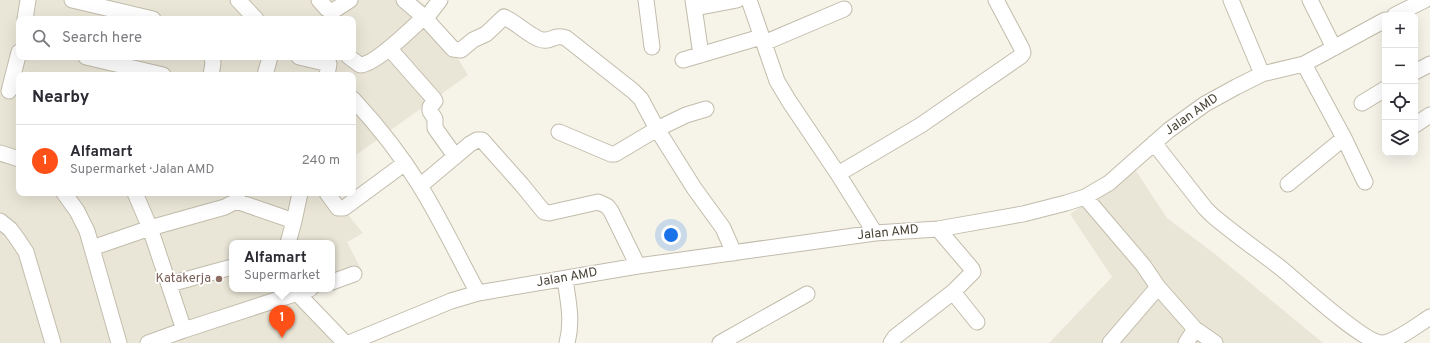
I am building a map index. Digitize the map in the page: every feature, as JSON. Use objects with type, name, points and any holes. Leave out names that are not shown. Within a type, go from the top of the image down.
[{"type":"street","points":[[25,16],[28,0]]},
{"type":"street","points":[[72,0],[140,16]]},
{"type":"street","points":[[238,0],[253,16]]},
{"type":"street","points":[[319,0],[328,9],[333,11],[350,0]]},
{"type":"street","points":[[404,0],[424,17],[453,49],[458,51],[473,40],[486,34],[504,17],[539,39],[547,41],[556,36],[566,38],[638,95],[694,188],[723,228],[734,253]]},
{"type":"street","points":[[353,60],[360,65],[363,65],[389,48],[424,17],[430,14],[440,0]]},
{"type":"street","points":[[646,0],[652,47]]},
{"type":"street","points":[[838,174],[921,125],[1021,56],[1023,52],[1022,49],[996,0]]},
{"type":"street","points":[[1230,0],[1262,74]]},
{"type":"street","points":[[1310,0],[1334,48]]},
{"type":"street","points":[[1397,9],[1425,0]]},
{"type":"street","points":[[701,55],[694,4],[748,1],[777,81],[875,233]]},
{"type":"street","points":[[683,60],[762,40],[844,9]]},
{"type":"street","name":"Jalan AMD","points":[[349,343],[451,302],[478,293],[638,266],[875,233],[938,229],[1036,211],[1066,203],[1085,197],[1116,178],[1154,144],[1205,104],[1262,74],[1273,70],[1286,69],[1304,64],[1382,22]]},
{"type":"street","points":[[389,48],[434,99],[434,103],[430,108],[430,111],[434,119],[435,128],[455,156]]},
{"type":"street","points":[[9,91],[17,60]]},
{"type":"street","points":[[99,60],[150,72]]},
{"type":"street","points":[[212,60],[212,72]]},
{"type":"street","points":[[266,72],[269,60]]},
{"type":"street","points":[[307,60],[329,68]]},
{"type":"street","points":[[1304,64],[1344,138],[1365,182]]},
{"type":"street","points":[[1418,70],[1430,64]]},
{"type":"street","points":[[1362,102],[1382,91]]},
{"type":"street","points":[[356,102],[379,129],[405,163],[420,186],[478,293]]},
{"type":"street","points":[[559,132],[613,155],[686,115],[706,109]]},
{"type":"street","points":[[1418,123],[1430,115]]},
{"type":"street","points":[[1288,184],[1344,138]]},
{"type":"street","points":[[420,186],[473,142],[482,140],[546,213],[598,202],[603,203],[611,211],[638,266]]},
{"type":"street","points":[[1154,144],[1212,215],[1283,270],[1331,311],[1374,342],[1383,343],[1391,341],[1430,317]]},
{"type":"street","points":[[0,153],[16,158]]},
{"type":"street","points":[[330,196],[338,208],[344,208],[405,163]]},
{"type":"street","points":[[66,196],[77,211],[86,231],[119,343]]},
{"type":"street","points":[[136,196],[150,228],[170,284],[184,330]]},
{"type":"street","points":[[289,240],[299,196]]},
{"type":"street","points":[[92,248],[150,228],[225,207],[237,197],[294,221]]},
{"type":"street","points":[[1085,197],[1143,265],[1158,287],[1195,329],[1215,343]]},
{"type":"street","points":[[0,221],[13,233],[26,252],[54,343]]},
{"type":"street","points":[[891,343],[895,337],[953,292],[972,274],[973,271],[938,229]]},
{"type":"street","points":[[170,284],[229,268]]},
{"type":"street","points":[[335,281],[354,274]]},
{"type":"street","points":[[565,279],[571,320],[568,343]]},
{"type":"street","points":[[1110,343],[1158,287]]},
{"type":"street","points":[[148,343],[295,292]]},
{"type":"street","points":[[303,292],[345,343]]},
{"type":"street","points":[[953,292],[977,322]]},
{"type":"street","points":[[720,343],[807,294]]},
{"type":"street","points":[[1186,343],[1195,329]]},
{"type":"shaded area","points":[[0,0],[418,0],[424,4],[468,75],[356,155],[356,72],[16,72],[16,196],[332,196],[363,233],[347,242],[362,271],[335,284],[335,240],[229,240],[229,292],[321,292],[297,305],[329,335],[333,343],[0,343]]},
{"type":"shaded area","points":[[1136,171],[1167,218],[1215,254],[1323,343],[1049,343],[1112,277],[1070,214]]},
{"type":"place","name":"Katakerja","points":[[219,279]]},
{"type":"place","name":"Alfamart","points":[[282,338]]}]
